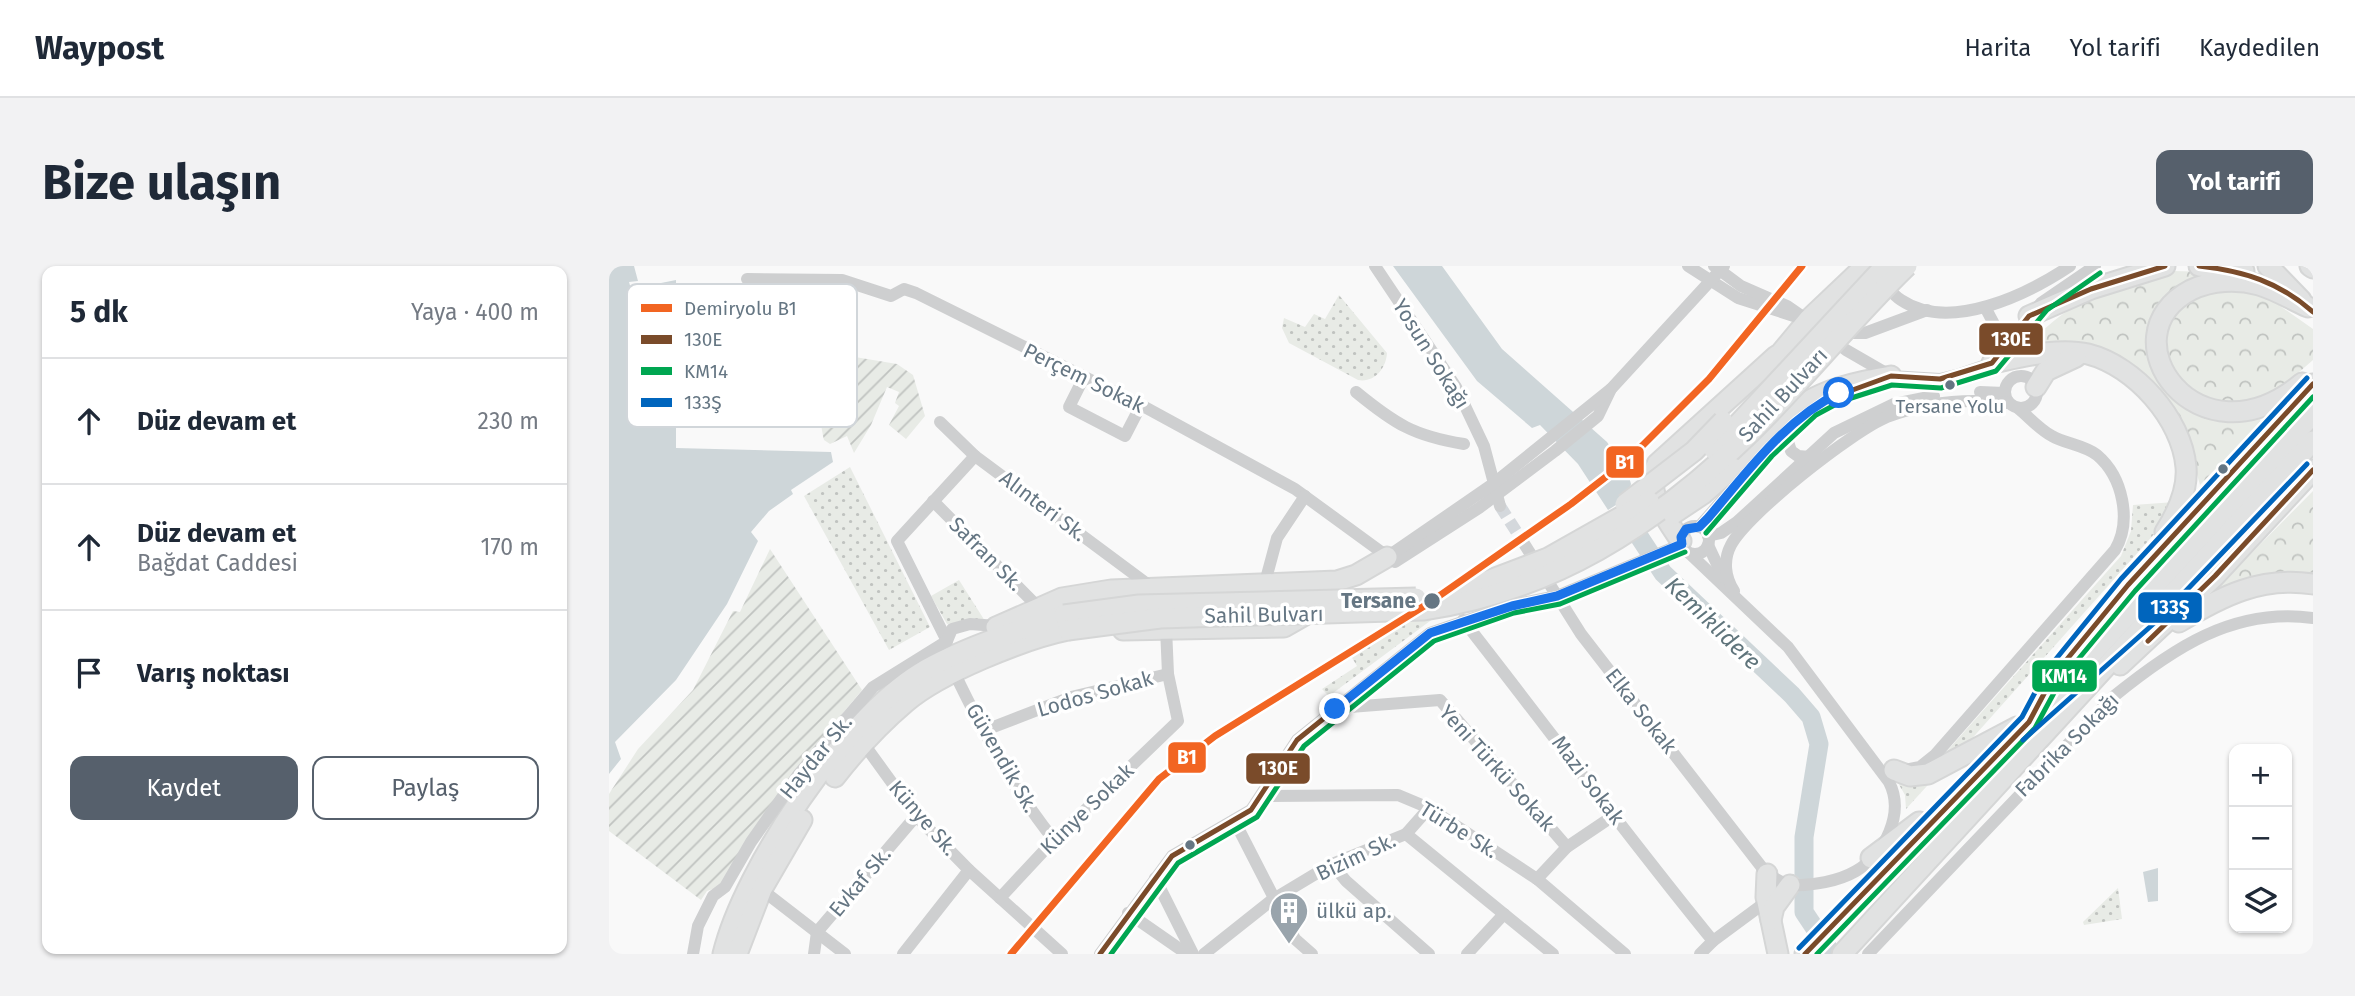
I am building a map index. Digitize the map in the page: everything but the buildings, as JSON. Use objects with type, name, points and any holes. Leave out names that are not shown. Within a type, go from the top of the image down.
[{"type":"highway","name":"Sahil Bulvarı","points":[[1585,549],[1709,454],[1885,266]]},
{"type":"highway","name":"Sahil Bulvarı","points":[[737,954],[771,842],[858,738],[889,696],[921,673],[1000,636],[1066,623],[1423,610],[1503,594],[1682,493],[1737,446],[1907,266]]},
{"type":"highway","points":[[2029,316],[2091,289],[2165,266]]},
{"type":"highway","points":[[2199,266],[2241,270],[2262,277],[2311,304]]},
{"type":"highway","points":[[2268,266],[2311,304]]},
{"type":"highway","points":[[2281,266],[2311,304]]},
{"type":"highway","points":[[1680,547],[1662,514],[1654,491],[1652,473],[1657,464],[1813,324],[1860,271]]},
{"type":"highway","points":[[2311,304],[2259,285],[2219,281],[2199,286],[2181,296],[2168,312],[2161,326],[2159,356],[2163,372],[2177,392],[2192,403],[2227,412],[2267,405],[2289,394],[2313,375]]},
{"type":"highway","points":[[1992,363],[2054,353],[2090,355],[2124,371],[2152,397],[2176,433],[2186,469],[2183,496],[2176,514],[2128,585]]},
{"type":"highway","points":[[2036,394],[2046,371],[2060,362],[2090,355]]},
{"type":"highway","points":[[1585,549],[1723,421],[1764,376],[1776,356]]},
{"type":"highway","points":[[1585,549],[1610,550],[1690,504],[1733,468],[1790,412],[1814,396],[1842,385],[1891,376]]},
{"type":"highway","points":[[2036,727],[2054,675],[2128,585],[2313,384]]},
{"type":"highway","points":[[1842,954],[1868,948],[1909,878],[2036,727],[2313,414]]},
{"type":"highway","points":[[1894,770],[1910,776],[1929,774],[1968,751],[2036,727],[2313,441]]},
{"type":"highway","points":[[1871,858],[1968,786],[2036,727],[2148,641],[2215,576],[2313,470]]},
{"type":"highway","points":[[954,657],[978,637],[997,626],[1062,598],[1150,586],[1337,581],[1391,560]]},
{"type":"highway","points":[[995,656],[1099,631],[1284,627],[1391,560]]},
{"type":"highway","points":[[2148,641],[2238,589],[2266,583],[2313,584]]},
{"type":"highway","name":"Sahil Bulvarı","points":[[954,657],[995,656],[1066,623]]},
{"type":"highway","points":[[1805,954],[1968,786]]},
{"type":"highway","points":[[1767,874],[1766,897],[1778,954]]},
{"type":"highway","name":"Sahil Bulvarı","points":[[723,954],[756,885]]},
{"type":"highway","points":[[1771,921],[1774,907],[1790,885]]},
{"type":"street","name":"Yosun Sokağı","points":[[1375,266],[1456,387],[1485,446],[1496,495]]},
{"type":"street","points":[[1688,266],[1738,298],[1813,324],[1865,333],[1927,310]]},
{"type":"street","points":[[1860,271],[1882,282],[1899,299],[1927,310],[1962,312],[2021,294],[2070,266]]},
{"type":"street","points":[[1992,363],[2029,316],[2052,294],[2095,266]]},
{"type":"street","points":[[1496,495],[1544,441],[1611,389],[1720,268],[1741,286],[1787,306],[1846,351],[1891,376]]},
{"type":"street","name":"Perçem Sokak","points":[[747,279],[842,280],[854,284]]},
{"type":"street","name":"Perçem Sokak","points":[[857,285],[891,296],[904,289],[1141,405],[1305,496],[1391,560]]},
{"type":"street","points":[[1985,307],[1994,324],[1992,363]]},
{"type":"street","points":[[1100,954],[1173,856],[1251,810],[1297,740],[1430,633],[1463,620],[1557,596],[1680,547],[1698,554],[1705,536],[1785,432],[1825,400],[1891,376],[1940,379],[1992,363],[1999,365],[2010,397],[2043,429],[2091,451],[2111,471],[2124,509],[2118,544],[1932,758],[1916,768],[1894,770],[1867,750]]},
{"type":"street","points":[[2010,397],[2022,376],[2031,379],[2043,429]]},
{"type":"street","points":[[1084,377],[1069,407],[1125,436],[1141,405]]},
{"type":"street","points":[[1391,560],[1496,495],[1555,451],[1598,416],[1611,389]]},
{"type":"street","points":[[1356,392],[1390,418],[1423,436],[1464,443]]},
{"type":"street","points":[[1680,547],[1686,529],[1705,536],[1721,533],[1810,457],[1833,433],[1894,404],[1964,393],[2010,397],[2027,407],[2036,394]]},
{"type":"street","points":[[1744,605],[1731,588],[1726,573],[1726,559],[1731,544],[1780,496],[1848,438],[1887,417],[1925,406],[2010,397]]},
{"type":"street","name":"Alınteri Sk.","points":[[940,422],[975,456],[1150,586]]},
{"type":"street","points":[[1785,432],[1788,449],[1798,456],[1810,457]]},
{"type":"street","points":[[933,501],[975,456]]},
{"type":"street","points":[[1260,629],[1263,584],[1277,538],[1305,496]]},
{"type":"street","name":"Safran Sk.","points":[[933,501],[1038,608]]},
{"type":"street","name":"Güvendik Sk.","points":[[933,501],[897,541],[954,657],[983,732],[1031,812],[1054,840]]},
{"type":"street","points":[[1705,536],[1726,584],[1744,605]]},
{"type":"street","name":"Elka Sokak","points":[[1523,542],[1581,634],[1767,874]]},
{"type":"street","points":[[1680,547],[1798,659],[1889,782],[1896,806],[1885,838],[1871,858],[1856,871],[1829,880],[1790,885],[1767,874]]},
{"type":"street","name":"Fabrika Sokağı","points":[[1868,948],[2113,697],[2150,667],[2200,635],[2226,625],[2267,616],[2313,618]]},
{"type":"street","name":"Mazi Sokak","points":[[1463,620],[1616,814],[1639,851],[1713,941]]},
{"type":"street","points":[[1166,628],[1168,674]]},
{"type":"street","name":"Haydar Sk.","points":[[693,954],[698,926],[713,896],[726,887],[751,842],[798,775],[873,687],[954,657]]},
{"type":"street","name":"Künye Sokak","points":[[1000,898],[1054,840],[1178,722],[1168,674]]},
{"type":"street","name":"Lodos Sokak","points":[[983,732],[1071,697],[1168,674]]},
{"type":"street","name":"Yeni Türkü Sokak","points":[[1337,708],[1440,700],[1567,847]]},
{"type":"street","name":"Künye Sk.","points":[[858,738],[916,816],[969,870],[1062,954]]},
{"type":"street","name":"Türbe Sk.","points":[[1261,796],[1398,795],[1429,808],[1537,879],[1625,954]]},
{"type":"street","name":"Bizim Sk.","points":[[1204,954],[1272,900],[1332,864],[1406,834],[1429,808]]},
{"type":"street","points":[[1537,879],[1567,847],[1616,814]]},
{"type":"street","name":"Evkaf Sk.","points":[[814,954],[817,932],[916,816]]},
{"type":"street","points":[[1234,820],[1294,939],[1312,954]]},
{"type":"street","name":"Bizim Sk.","points":[[1406,834],[1553,954]]},
{"type":"street","points":[[1332,864],[1346,881],[1429,954]]},
{"type":"street","points":[[903,954],[969,870]]},
{"type":"street","points":[[1155,878],[1193,954]]},
{"type":"street","points":[[756,885],[845,954]]},
{"type":"street","points":[[1700,954],[1713,941],[1763,904],[1766,897]]},
{"type":"street","points":[[1128,913],[1187,954]]},
{"type":"street","points":[[1467,954],[1504,914]]},
{"type":"green space","points":[[2173,271],[2214,272],[2158,315],[2170,394],[2198,413],[2261,415],[2260,422],[2200,485],[2190,450],[2108,354],[2077,341],[2032,343],[2061,315],[2078,304],[2115,288]]},
{"type":"green space","points":[[2250,290],[2273,301],[2313,329],[2313,360],[2282,387],[2255,399],[2208,404],[2170,372],[2167,343],[2170,326],[2180,311],[2201,291]]},
{"type":"green space","points":[[1339,295],[1387,353],[1382,369],[1369,379],[1358,380],[1289,343],[1282,328],[1284,318],[1305,327],[1314,314],[1325,319]]},
{"type":"green space","points":[[857,357],[897,364],[913,375],[925,416],[906,439],[889,425],[899,406],[895,403],[899,392],[887,387],[871,425],[854,453],[847,436],[830,444],[824,440],[822,427],[857,427]]},
{"type":"green space","points":[[850,467],[930,627],[889,650],[804,496]]},
{"type":"green space","points":[[2313,491],[2313,575],[2256,577],[2215,590]]},
{"type":"green space","points":[[2175,502],[2164,523],[1960,752],[1931,769],[2121,556],[2131,531],[2133,505]]},
{"type":"green space","points":[[770,549],[862,690],[786,785],[719,887],[707,891],[701,900],[609,831],[609,794],[638,749],[693,690],[733,611],[740,612]]},
{"type":"green space","points":[[1488,569],[1492,575],[1329,696],[1322,689],[1357,666],[1351,656]]},
{"type":"green space","points":[[959,580],[985,621],[947,624],[931,596]]},
{"type":"green space","points":[[1890,769],[1937,775],[1906,809],[1905,795]]},
{"type":"green space","points":[[2118,888],[2122,919],[2084,925],[2083,922]]},
{"type":"shaded area","points":[[609,266],[634,266],[638,281],[627,284],[627,427],[676,427],[676,448],[831,452],[833,462],[791,490],[793,494],[769,511],[751,532],[758,541],[727,604],[676,680],[615,742],[621,759],[609,774]]},
{"type":"shaded area","points":[[1393,266],[1442,266],[1502,349],[1607,442],[1628,473],[1631,484],[1627,498],[1608,510],[1578,464],[1540,425],[1532,428],[1477,381]]},
{"type":"shaded area","points":[[676,280],[676,284],[656,284]]},
{"type":"shaded area","points":[[2158,868],[2158,901],[2148,902],[2143,872]]},
{"type":"waterway","name":"Kemiklidere","points":[[1625,515],[1663,573],[1792,695],[1811,717],[1819,744],[1804,837],[1804,912],[1832,954]]},
{"type":"tunnel","points":[[1500,506],[1523,542]]},
{"type":"rail line","name":"B1","points":[[1011,954],[1159,779],[1215,736],[1429,603],[1571,504],[1629,459],[1709,379],[1802,266]]},
{"type":"transit line","name":"130E","points":[[1699,527],[1766,450],[1796,421],[1825,400],[1891,376],[1940,379],[1992,363],[2029,316],[2091,289],[2165,266]]},
{"type":"transit line","name":"130E","points":[[2199,266],[2231,271],[2260,280],[2287,293],[2313,312]]},
{"type":"transit line","name":"KM14","points":[[1706,533],[1772,456],[1816,415],[1842,401],[1892,385],[1941,388],[1996,371],[2047,310],[2100,273]]},
{"type":"transit line","name":"133Ş","points":[[1799,948],[2022,717],[2047,670],[2121,579],[2307,378]]},
{"type":"transit line","name":"130E","points":[[1805,954],[2029,722],[2054,675],[2128,585],[2313,384]]},
{"type":"transit line","name":"KM14","points":[[1817,954],[2035,728],[2061,680],[2135,591],[2313,397]]},
{"type":"transit line","name":"133Ş","points":[[2023,740],[2160,618],[2307,464]]},
{"type":"transit line","name":"130E","points":[[2148,641],[2215,576],[2313,470]]},
{"type":"transit line","name":"130E","points":[[1100,954],[1172,856],[1251,810],[1297,740],[1430,633],[1512,605],[1557,596],[1682,544]]},
{"type":"transit line","name":"KM14","points":[[1111,954],[1178,863],[1257,817],[1304,746],[1434,641],[1514,613],[1560,604],[1685,552]]},
{"type":"place","name":"Tersane Yolu","points":[[1950,385]]},
{"type":"place","name":"Tersane","points":[[1432,601]]},
{"type":"place","name":"ülkü ap.","points":[[1289,945]]},
{"type":"route","points":[[1335,709],[1430,633],[1463,620],[1557,596],[1682,544],[1681,537],[1686,529],[1699,527],[1766,450],[1796,421],[1811,408],[1839,393]]}]
